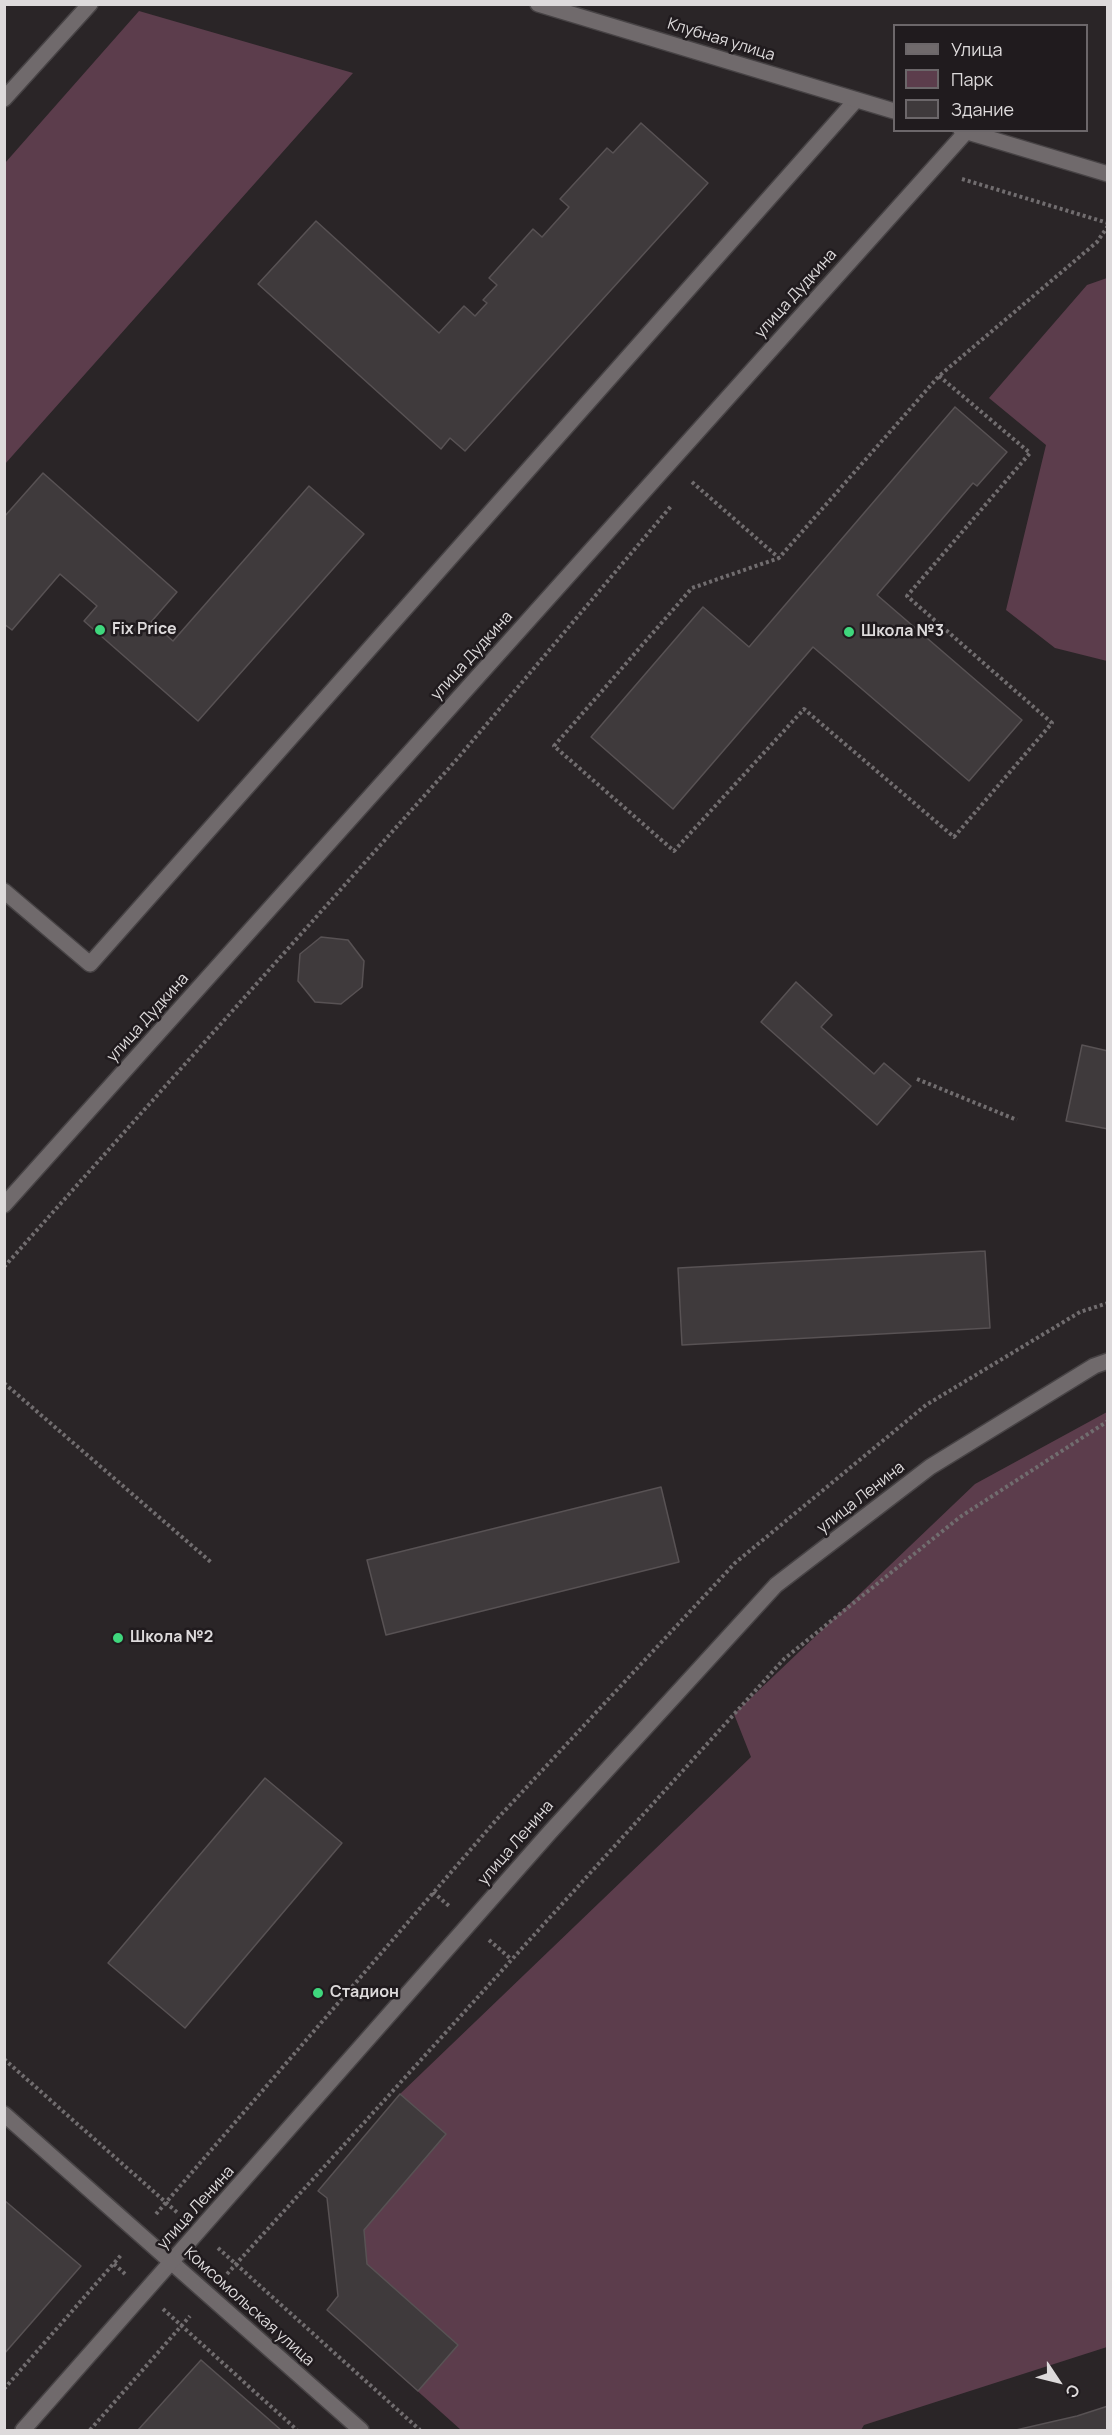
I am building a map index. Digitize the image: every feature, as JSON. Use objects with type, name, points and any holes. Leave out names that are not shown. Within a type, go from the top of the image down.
[{"type":"street","points":[[4,99],[90,4]]},
{"type":"street","name":"Клубная улица","points":[[538,4],[893,111]]},
{"type":"street","points":[[4,891],[90,964],[856,100]]},
{"type":"street","name":"улица Дудкина","points":[[4,1205],[963,132]]},
{"type":"street","points":[[967,132],[1107,174]]},
{"type":"street","name":"улица Ленина","points":[[23,2430],[550,1831],[776,1585],[930,1467],[1094,1366],[1107,1361]]},
{"type":"street","name":"Комсомольская улица","points":[[4,2114],[361,2430]]},
{"type":"path","points":[[939,376],[1030,453],[907,596],[1052,723],[954,837],[804,709],[674,850],[554,746],[692,588],[779,558],[939,376],[1097,242],[1107,225],[956,177]]},
{"type":"path","points":[[699,473],[692,482],[779,558]]},
{"type":"path","points":[[4,1267],[458,758],[676,500]]},
{"type":"path","points":[[917,1079],[1017,1120]]},
{"type":"path","points":[[4,1383],[212,1563]]},
{"type":"path","points":[[90,2430],[208,2295],[784,1659],[960,1516],[1107,1421]]},
{"type":"path","points":[[4,2389],[166,2203]]},
{"type":"path","points":[[114,2264],[297,2430]]},
{"type":"green space","points":[[139,11],[353,73],[5,464],[5,163]]},
{"type":"green space","points":[[1108,278],[1107,661],[1055,648],[1006,610],[1046,445],[989,398],[1087,285]]},
{"type":"green space","points":[[1107,1412],[1107,2347],[864,2425],[861,2430],[461,2430],[327,2310],[338,2296],[327,2198],[318,2191],[400,2094],[751,1757],[734,1714],[975,1484]]},
{"type":"building","points":[[641,123],[708,183],[465,451],[450,438],[441,449],[258,284],[316,221],[439,333],[464,306],[475,316],[487,303],[483,300],[497,285],[489,278],[533,229],[542,237],[569,207],[560,199],[607,148],[613,153]]},
{"type":"building","points":[[955,407],[1007,452],[977,486],[973,483],[877,595],[1022,720],[969,781],[813,647],[673,809],[591,737],[703,607],[749,647]]},
{"type":"building","points":[[43,473],[177,592],[151,622],[173,641],[309,486],[364,534],[198,721],[84,621],[97,606],[60,574],[12,630],[4,624],[4,517]]},
{"type":"building","points":[[321,937],[348,940],[364,961],[362,987],[341,1004],[315,1002],[298,981],[300,954]]},
{"type":"building","points":[[796,982],[832,1015],[821,1027],[874,1074],[884,1063],[911,1086],[877,1125],[761,1022]]},
{"type":"building","points":[[1082,1045],[1108,1051],[1108,1129],[1066,1121]]},
{"type":"building","points":[[985,1251],[990,1328],[682,1345],[678,1268]]},
{"type":"building","points":[[661,1487],[679,1562],[386,1635],[367,1560]]},
{"type":"building","points":[[265,1778],[342,1843],[185,2028],[108,1963]]},
{"type":"building","points":[[400,2094],[446,2134],[364,2230],[367,2264],[458,2345],[418,2391],[327,2310],[338,2296],[327,2198],[318,2191]]},
{"type":"building","points":[[4,2200],[81,2266],[4,2354]]},
{"type":"building","points":[[201,2360],[281,2430],[138,2430]]},
{"type":"building","points":[[1108,2406],[1108,2430],[1016,2430],[1077,2416]]},
{"type":"place","name":"Fix Price","points":[[100,630]]},
{"type":"place","name":"Школа №3","points":[[849,632]]},
{"type":"place","name":"Школа №2","points":[[118,1638]]},
{"type":"place","name":"Стадион","points":[[318,1993]]}]
